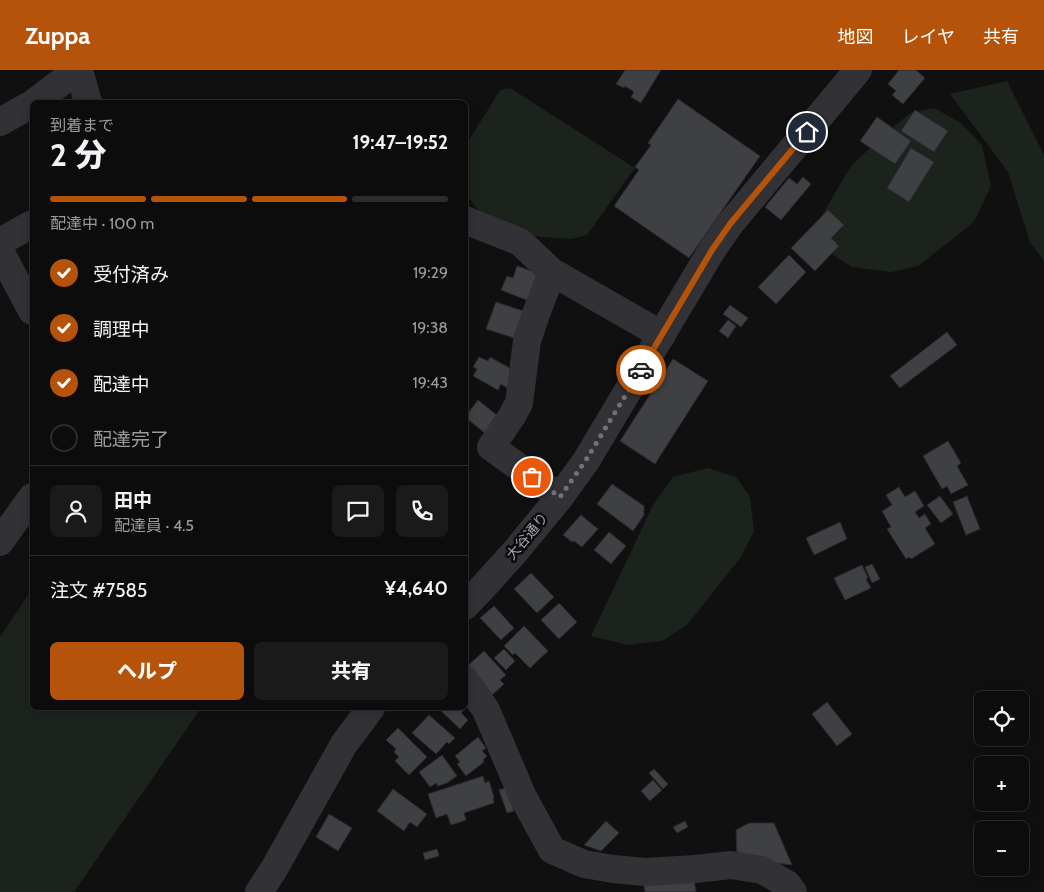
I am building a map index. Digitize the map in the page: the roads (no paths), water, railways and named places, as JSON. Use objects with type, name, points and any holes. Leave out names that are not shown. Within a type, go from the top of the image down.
[{"type":"street","points":[[38,100],[78,70],[87,100]]},
{"type":"street","name":"大谷通り","points":[[468,603],[513,554],[560,497],[586,460],[712,250],[730,224],[858,70]]},
{"type":"street","points":[[0,122],[30,105]]},
{"type":"street","points":[[468,221],[520,242],[552,272],[662,335]]},
{"type":"street","points":[[0,242],[30,225]]},
{"type":"street","points":[[0,251],[30,307]]},
{"type":"street","points":[[552,272],[527,341],[519,403],[491,447],[560,497]]},
{"type":"street","points":[[0,542],[30,501]]},
{"type":"street","points":[[468,684],[486,710],[523,797],[552,850],[584,864],[614,870],[646,872],[695,869],[731,864],[762,870],[787,884],[793,892]]},
{"type":"street","points":[[259,892],[274,869],[344,744],[370,710]]}]
